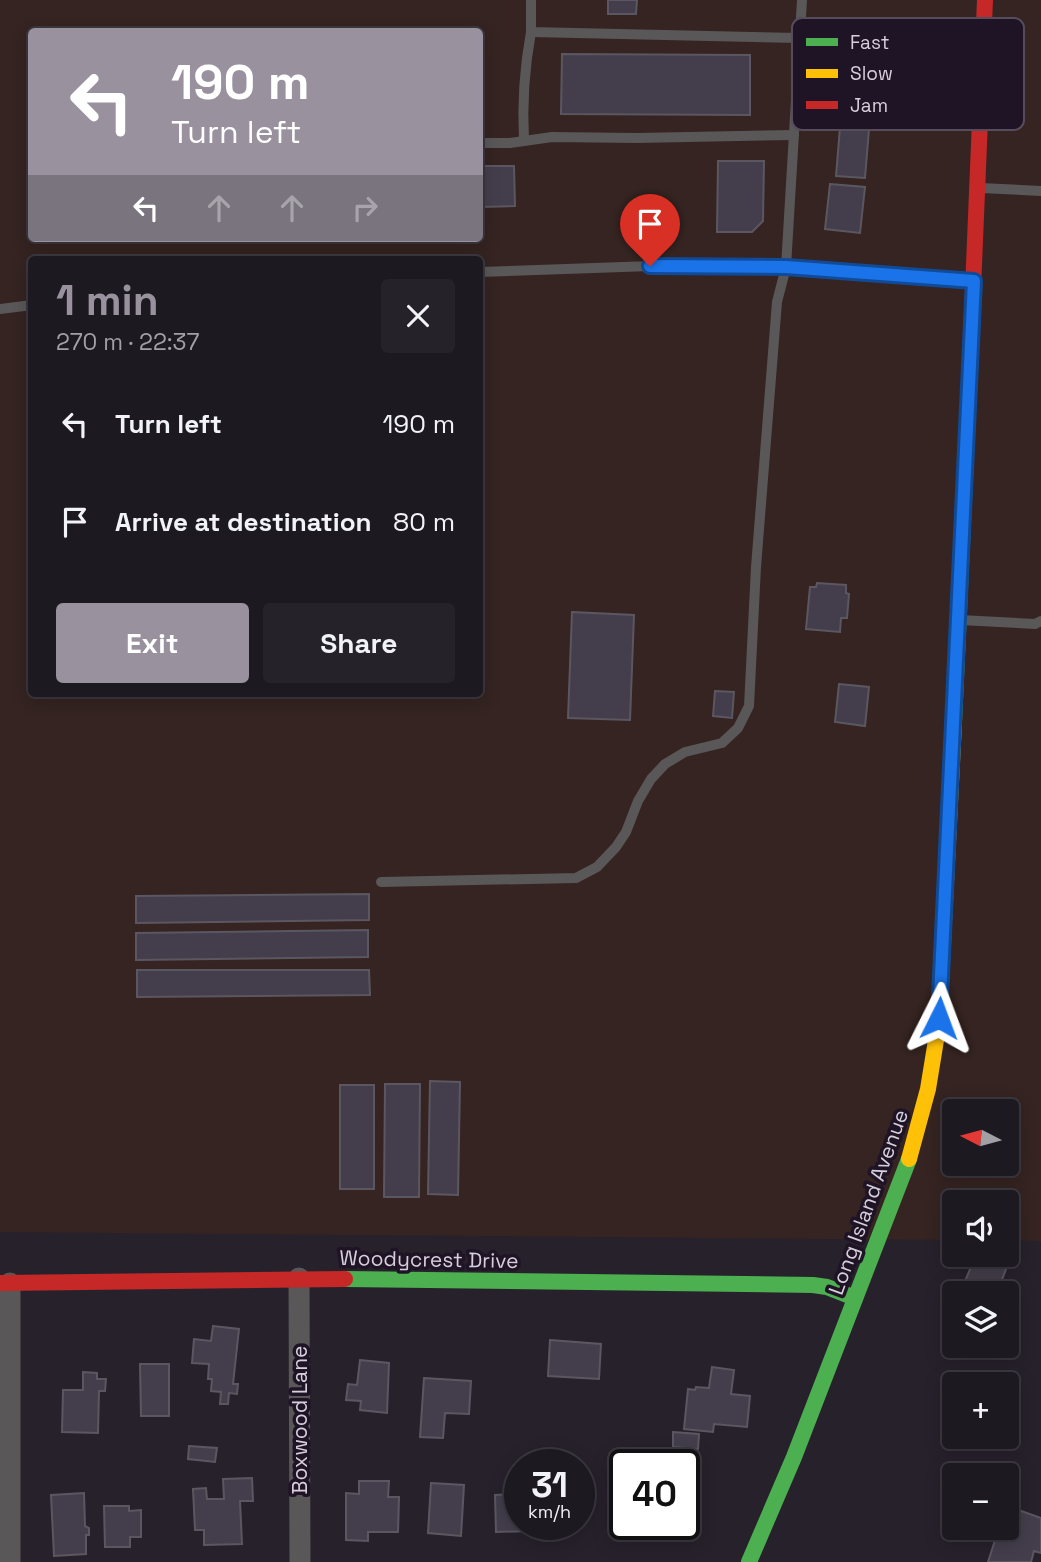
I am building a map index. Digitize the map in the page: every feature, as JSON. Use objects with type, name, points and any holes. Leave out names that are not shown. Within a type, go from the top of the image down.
[{"type":"street","name":"Long Island Avenue","points":[[984,18],[985,0]]},
{"type":"street","name":"Long Island Avenue","points":[[749,1562],[794,1457],[903,1178],[918,1135],[933,1069],[941,998],[980,130]]},
{"type":"street","name":"Woodycrest Drive","points":[[5,1283],[299,1278],[813,1285],[827,1287],[855,1298]]},
{"type":"street","name":"Boxwood Lane","points":[[299,1278],[300,1562]]},
{"type":"street","points":[[5,1283],[10,1562]]},
{"type":"lane","points":[[524,141],[522,99],[531,33],[531,0]]},
{"type":"lane","points":[[801,18],[802,0]]},
{"type":"lane","points":[[531,33],[792,37]]},
{"type":"lane","points":[[381,883],[576,878],[597,867],[616,847],[626,832],[638,801],[651,779],[665,764],[685,752],[722,743],[738,728],[749,706],[777,302],[786,267],[794,130]]},
{"type":"lane","points":[[483,143],[510,143],[552,137],[794,135]]},
{"type":"lane","points":[[978,188],[1041,191]]},
{"type":"lane","points":[[483,272],[650,266],[786,267],[974,281]]},
{"type":"lane","points":[[0,309],[28,306]]},
{"type":"lane","points":[[957,620],[1035,624],[1041,621]]},
{"type":"shaded area","points":[[0,0],[1041,0],[1041,1241],[1019,1240],[1019,1190],[942,1190],[942,1240],[0,1232]]},
{"type":"building","points":[[608,0],[637,0],[636,14],[608,14]]},
{"type":"building","points":[[562,54],[750,55],[750,115],[561,114]]},
{"type":"building","points":[[840,130],[869,130],[865,178],[836,176]]},
{"type":"building","points":[[718,161],[764,161],[763,221],[752,232],[717,232]]},
{"type":"building","points":[[483,166],[514,166],[515,206],[483,207]]},
{"type":"building","points":[[830,184],[865,187],[860,233],[825,229]]},
{"type":"building","points":[[817,583],[846,585],[846,593],[849,594],[847,618],[841,618],[840,632],[806,629],[810,587],[816,587]]},
{"type":"building","points":[[572,612],[634,615],[630,720],[568,718]]},
{"type":"building","points":[[839,684],[869,687],[865,726],[835,722]]},
{"type":"building","points":[[715,691],[734,692],[732,718],[713,716]]},
{"type":"building","points":[[369,894],[369,920],[136,923],[136,896]]},
{"type":"building","points":[[368,930],[368,957],[136,960],[136,933]]},
{"type":"building","points":[[137,970],[369,970],[370,995],[137,997]]},
{"type":"building","points":[[430,1081],[460,1082],[458,1195],[428,1194]]},
{"type":"building","points":[[385,1084],[420,1084],[419,1197],[384,1197]]},
{"type":"building","points":[[340,1085],[374,1085],[374,1189],[340,1189]]},
{"type":"building","points":[[971,1267],[1007,1267],[1002,1281],[965,1281]]},
{"type":"building","points":[[213,1326],[239,1329],[233,1384],[238,1384],[237,1394],[229,1393],[228,1404],[220,1404],[221,1392],[211,1391],[212,1379],[208,1379],[209,1364],[192,1363],[194,1339],[211,1341]]},
{"type":"building","points":[[550,1340],[601,1344],[599,1379],[548,1376]]},
{"type":"building","points":[[360,1360],[389,1363],[387,1413],[360,1410],[361,1401],[346,1400],[348,1384],[357,1385]]},
{"type":"building","points":[[140,1364],[169,1364],[169,1416],[141,1416]]},
{"type":"building","points":[[712,1367],[734,1370],[731,1394],[750,1396],[747,1427],[714,1424],[713,1432],[684,1429],[688,1389],[709,1388]]},
{"type":"building","points":[[83,1372],[97,1373],[97,1379],[106,1379],[105,1391],[99,1391],[98,1433],[62,1432],[63,1390],[83,1390]]},
{"type":"building","points":[[424,1378],[471,1381],[469,1414],[445,1413],[443,1438],[420,1437]]},
{"type":"building","points":[[673,1432],[699,1434],[698,1449],[673,1447]]},
{"type":"building","points":[[189,1446],[217,1448],[215,1462],[188,1459]]},
{"type":"building","points":[[252,1478],[253,1501],[240,1501],[242,1544],[204,1545],[204,1530],[195,1530],[193,1489],[206,1488],[207,1499],[224,1499],[223,1479]]},
{"type":"building","points":[[359,1481],[389,1481],[388,1497],[399,1497],[398,1532],[368,1532],[368,1541],[346,1540],[346,1493],[359,1494]]},
{"type":"building","points":[[431,1483],[464,1485],[461,1536],[428,1533]]},
{"type":"building","points":[[84,1493],[85,1526],[89,1528],[89,1535],[86,1535],[86,1554],[54,1556],[51,1495]]},
{"type":"building","points":[[495,1495],[504,1495],[504,1532],[496,1532]]},
{"type":"building","points":[[104,1506],[129,1506],[129,1511],[141,1510],[141,1537],[130,1537],[130,1547],[105,1547]]},
{"type":"building","points":[[1019,1510],[1041,1518],[1041,1553],[1034,1551],[1031,1562],[988,1562],[995,1540],[1019,1540]]},
{"type":"traffic: fast","points":[[954,723],[967,433]]},
{"type":"traffic: fast","points":[[749,1562],[794,1457],[909,1159]]},
{"type":"traffic: fast","points":[[345,1279],[813,1285],[827,1287],[855,1298]]},
{"type":"traffic: slow","points":[[909,1159],[928,1089],[939,1022],[954,723]]},
{"type":"traffic: jam","points":[[984,18],[985,0]]},
{"type":"traffic: jam","points":[[967,433],[980,130]]},
{"type":"traffic: jam","points":[[0,1283],[345,1279]]},
{"type":"route","points":[[650,266],[786,267],[974,281],[939,1018]]}]
